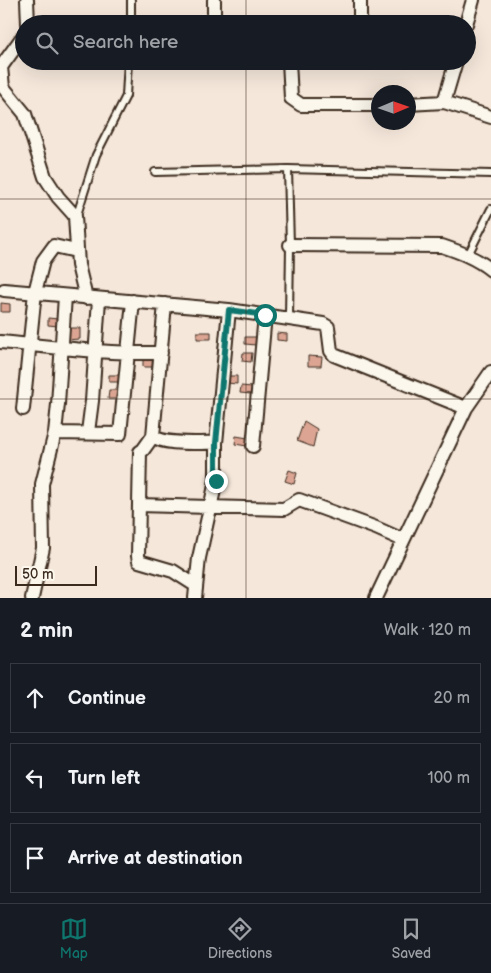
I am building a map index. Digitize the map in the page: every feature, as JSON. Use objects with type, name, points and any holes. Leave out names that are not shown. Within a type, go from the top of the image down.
[{"type":"street","points":[[27,0],[28,15]]},
{"type":"street","points":[[214,0],[214,15]]},
{"type":"street","points":[[360,0],[360,15]]},
{"type":"street","points":[[469,15],[473,0]]},
{"type":"street","points":[[15,48],[1,67],[3,86],[25,114],[45,177],[58,198],[75,216],[76,251],[92,298],[94,350],[88,432]]},
{"type":"street","points":[[289,70],[291,98],[301,105],[371,105]]},
{"type":"street","points":[[444,102],[453,70]]},
{"type":"street","points":[[416,104],[444,102],[491,117]]},
{"type":"street","points":[[290,245],[442,246],[468,255],[491,270]]},
{"type":"street","points":[[23,410],[35,292],[42,261],[54,246],[76,251]]},
{"type":"street","points":[[4,290],[229,310],[323,324],[328,327],[331,351],[334,354],[466,408]]},
{"type":"street","points":[[32,598],[43,548],[42,484],[54,433],[58,404],[65,296]]},
{"type":"street","points":[[54,433],[88,432],[120,434],[133,302]]},
{"type":"street","points":[[165,304],[153,436],[144,450],[140,452],[138,556],[139,561],[173,571],[195,592]]},
{"type":"street","points":[[195,592],[199,558],[216,481],[216,443],[229,310]]},
{"type":"street","points":[[253,446],[265,315]]},
{"type":"street","points":[[0,342],[127,353],[161,353]]},
{"type":"street","points":[[376,598],[466,408],[491,372]]},
{"type":"street","points":[[153,436],[160,440],[216,443]]},
{"type":"street","points":[[139,505],[284,509],[299,500],[376,528],[403,540]]},
{"type":"lane","points":[[131,15],[132,0]]},
{"type":"lane","points":[[75,219],[96,155],[126,96],[127,70]]},
{"type":"lane","points":[[288,169],[289,319]]},
{"type":"lane","points":[[155,172],[288,169],[491,174]]},
{"type":"lane","points":[[468,255],[491,209]]},
{"type":"building","points":[[1,303],[10,304],[10,312],[1,312]]},
{"type":"building","points":[[48,318],[58,319],[58,326],[48,325]]},
{"type":"building","points":[[66,328],[80,328],[80,339],[66,340]]},
{"type":"building","points":[[197,332],[211,332],[211,339],[197,339]]},
{"type":"building","points":[[277,333],[287,334],[287,341],[277,340]]},
{"type":"building","points":[[245,337],[256,337],[256,345],[245,344]]},
{"type":"building","points":[[243,353],[252,353],[251,362],[242,361]]},
{"type":"building","points":[[308,356],[322,357],[321,366],[308,366]]},
{"type":"building","points":[[143,360],[153,360],[153,367],[143,367]]},
{"type":"building","points":[[109,375],[121,375],[121,382],[109,382]]},
{"type":"building","points":[[227,376],[237,376],[237,384],[227,383]]},
{"type":"building","points":[[241,386],[252,387],[251,394],[240,393]]},
{"type":"building","points":[[109,390],[117,390],[116,399],[108,399]]},
{"type":"building","points":[[304,421],[317,429],[313,447],[297,441]]},
{"type":"building","points":[[236,436],[248,438],[247,446],[235,444]]},
{"type":"building","points":[[289,470],[297,473],[294,484],[285,481]]},
{"type":"route","points":[[216,481],[216,443],[229,310],[265,315]]}]
